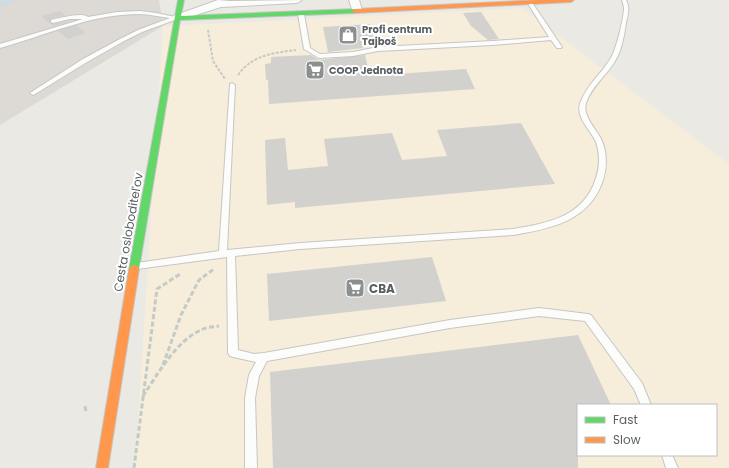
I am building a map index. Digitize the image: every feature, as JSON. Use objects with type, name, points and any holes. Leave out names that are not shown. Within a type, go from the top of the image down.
[{"type":"main road","name":"Cesta osloboditeľov","points":[[102,468],[134,267],[181,0]]},
{"type":"main road","points":[[178,18],[301,14],[570,0]]},
{"type":"street","points":[[178,18],[222,2],[297,0]]},
{"type":"street","points":[[354,0],[357,10]]},
{"type":"lane","points":[[134,267],[162,264],[227,253],[300,246],[513,232],[547,226],[575,214],[593,196],[600,178],[603,160],[600,144],[582,108],[586,96],[614,60],[627,7],[624,0]]},
{"type":"lane","points":[[529,2],[559,47]]},
{"type":"lane","points":[[0,46],[49,29],[117,13],[136,12],[178,18]]},
{"type":"lane","points":[[301,14],[307,49],[319,56],[353,54],[378,50],[553,38]]},
{"type":"lane","points":[[53,22],[70,17],[94,18]]},
{"type":"lane","points":[[33,93],[89,58],[159,22],[178,18]]},
{"type":"lane","points":[[232,85],[227,253],[233,324],[233,353],[254,358],[264,357],[450,324],[539,312],[588,318],[638,386],[646,404]]},
{"type":"lane","points":[[251,468],[250,398],[254,375],[264,357]]},
{"type":"lane","points":[[667,456],[672,468]]},
{"type":"path","points":[[207,25],[213,61],[223,77],[232,85],[243,65],[250,60],[272,53],[307,49]]},
{"type":"path","points":[[207,267],[219,268]]},
{"type":"path","points":[[162,367],[181,315],[199,280],[214,268]]},
{"type":"path","points":[[134,468],[157,290],[163,284],[186,272]]},
{"type":"path","points":[[142,398],[162,367],[191,337],[200,330],[233,324]]},
{"type":"shaded area","points":[[0,0],[159,0],[163,26],[0,125]]},
{"type":"shaded area","points":[[522,8],[729,164],[729,468],[135,468],[163,26]]},
{"type":"building","points":[[60,11],[65,15],[51,19],[50,23],[53,24],[72,21],[53,26],[41,16]]},
{"type":"building","points":[[481,12],[499,39],[488,40],[471,26],[463,13]]},
{"type":"building","name":"Profi centrum Tajboš","points":[[370,24],[374,42],[362,43],[363,48],[328,52],[323,27]]},
{"type":"building","points":[[77,25],[86,33],[68,39],[58,31]]},
{"type":"building","points":[[311,55],[319,60],[365,55],[370,76],[466,69],[475,89],[269,104],[268,80],[266,80],[265,64],[271,63],[271,57]]},
{"type":"building","points":[[521,123],[555,184],[295,208],[295,202],[267,205],[265,140],[285,138],[288,170],[328,166],[324,139],[392,133],[402,160],[447,156],[437,130]]},
{"type":"building","name":"CBA","points":[[432,257],[446,301],[269,321],[267,274]]},
{"type":"building","points":[[578,335],[611,404],[577,404],[578,468],[273,468],[270,372]]},
{"type":"waterway","points":[[0,5],[13,0]]},
{"type":"traffic: fast","points":[[134,269],[181,0]]},
{"type":"traffic: fast","points":[[177,18],[355,11]]},
{"type":"traffic: slow","points":[[355,11],[571,0]]},
{"type":"traffic: slow","points":[[102,468],[134,269]]},
{"type":"place","name":"Profi centrum Tajboš","points":[[348,35]]},
{"type":"place","name":"COOP Jednota","points":[[315,70]]},
{"type":"place","name":"CBA","points":[[355,288]]}]
